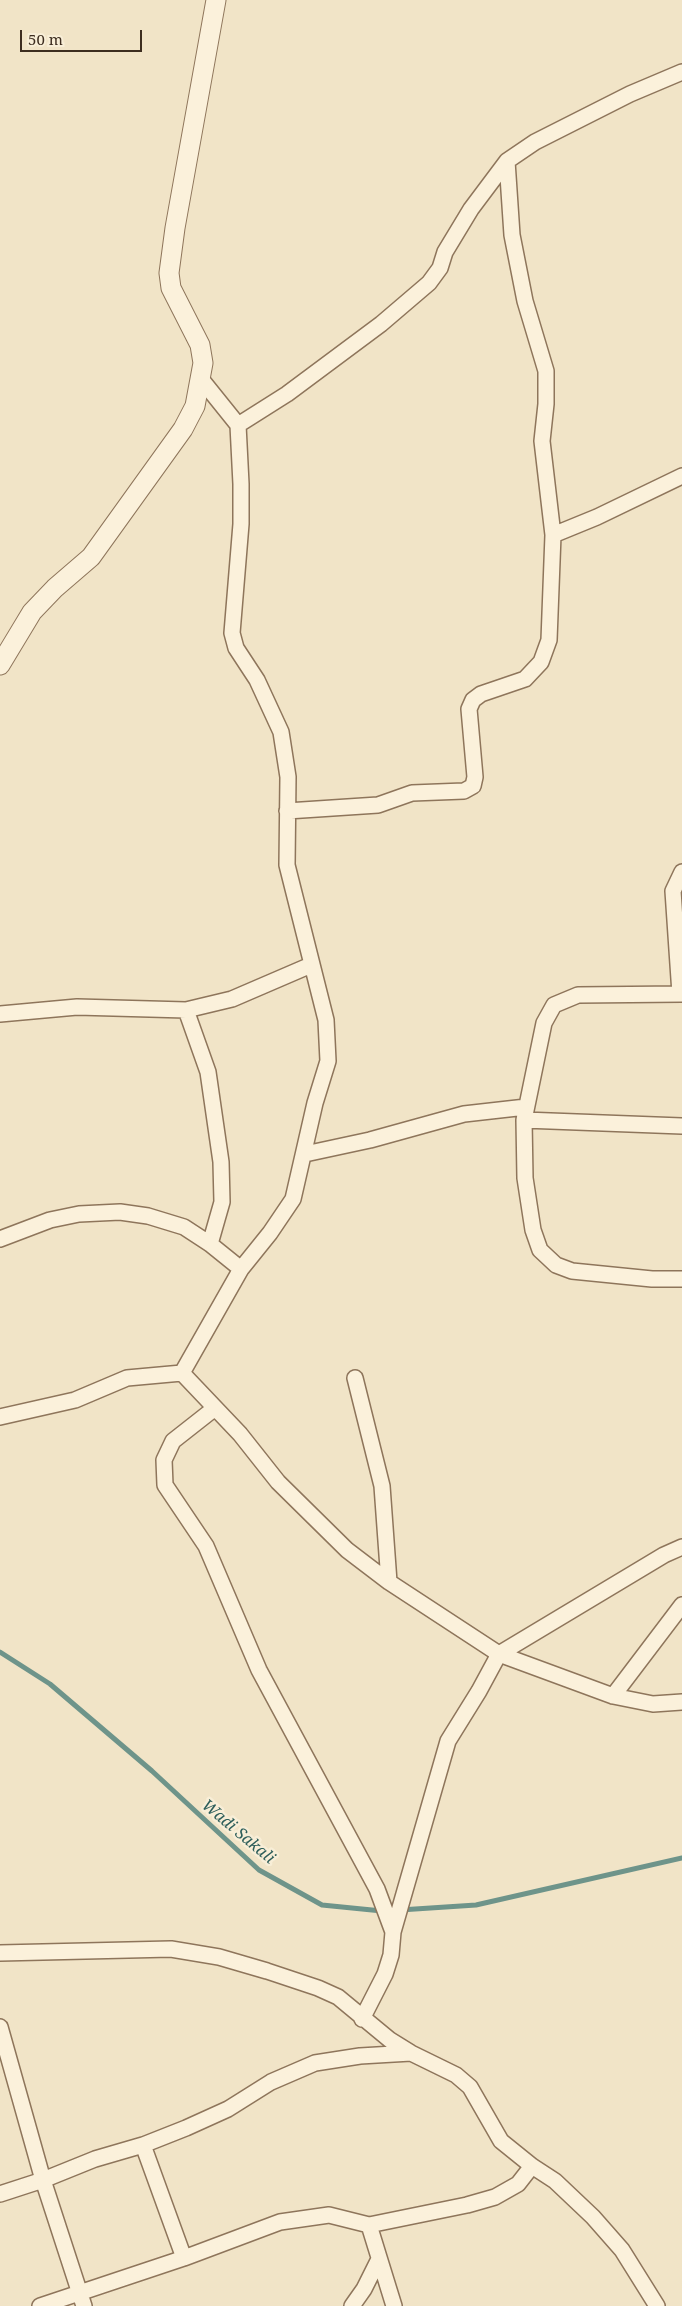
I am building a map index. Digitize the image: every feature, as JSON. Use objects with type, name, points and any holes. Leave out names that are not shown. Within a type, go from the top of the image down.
[{"type":"street","points":[[0,665],[32,612],[55,588],[91,557],[141,490],[183,429],[195,406],[203,362],[200,345],[171,288],[169,273],[216,0]]},
{"type":"street","points":[[238,425],[287,394],[381,324],[429,283],[440,268],[446,252],[471,209],[507,161],[534,142],[630,94],[682,72]]},
{"type":"street","points":[[287,811],[378,804],[412,793],[464,791],[473,786],[475,777],[469,710],[473,700],[481,694],[525,679],[542,662],[549,640],[553,535],[542,442],[546,404],[546,371],[525,300],[512,235],[507,161]]},
{"type":"street","points":[[182,1373],[241,1269],[270,1233],[293,1199],[305,1154],[315,1103],[328,1060],[326,1020],[287,865],[288,777],[281,732],[257,680],[236,648],[232,633],[240,524],[241,484],[238,425],[201,379]]},
{"type":"street","points":[[553,535],[598,517],[682,476]]},
{"type":"street","points":[[682,872],[673,891],[681,994],[578,995],[554,1005],[544,1023],[525,1113],[525,1178],[533,1230],[540,1250],[556,1265],[572,1271],[652,1279],[682,1279]]},
{"type":"street","points":[[0,1014],[77,1007],[186,1010],[232,999],[311,965]]},
{"type":"street","points":[[186,1010],[208,1072],[221,1162],[222,1202],[210,1244]]},
{"type":"street","points":[[305,1154],[370,1140],[464,1114],[525,1113],[682,1126]]},
{"type":"street","points":[[0,1239],[50,1220],[79,1214],[120,1212],[148,1216],[184,1227],[210,1244],[241,1269]]},
{"type":"street","points":[[182,1373],[240,1434],[278,1482],[347,1550],[389,1582],[499,1654],[613,1696],[653,1704],[682,1702]]},
{"type":"street","points":[[0,1417],[75,1400],[127,1378],[182,1373]]},
{"type":"street","points":[[355,1378],[382,1486],[389,1582]]},
{"type":"street","points":[[216,1408],[174,1441],[164,1460],[165,1485],[206,1546],[259,1670],[377,1889],[393,1932]]},
{"type":"street","points":[[362,2019],[385,1974],[391,1955],[393,1932],[448,1741],[499,1654],[664,1555],[682,1547]]},
{"type":"street","points":[[613,1696],[682,1604]]},
{"type":"street","points":[[0,1954],[135,1948],[171,1949],[219,1957],[318,1988],[338,1997],[362,2019],[411,2053],[456,2075],[470,2087],[501,2141],[532,2166],[555,2181],[599,2224],[622,2250],[657,2306]]},
{"type":"street","points":[[0,2027],[43,2180],[82,2299]]},
{"type":"street","points":[[0,2194],[43,2180],[95,2159],[143,2145],[228,2109],[271,2082],[316,2063],[360,2056],[411,2053]]},
{"type":"street","points":[[143,2145],[184,2258]]},
{"type":"street","points":[[40,2306],[82,2299],[280,2222],[329,2215],[369,2225],[468,2205],[495,2197],[518,2184],[532,2166]]},
{"type":"street","points":[[369,2225],[394,2306]]},
{"type":"street","points":[[352,2306],[364,2289],[379,2259]]},
{"type":"waterway","name":"Wadi Sakali","points":[[0,1652],[50,1684],[152,1771],[259,1870],[322,1905],[382,1911]]},
{"type":"waterway","name":"Wadi Sakali","points":[[400,1910],[476,1905],[682,1858]]}]
